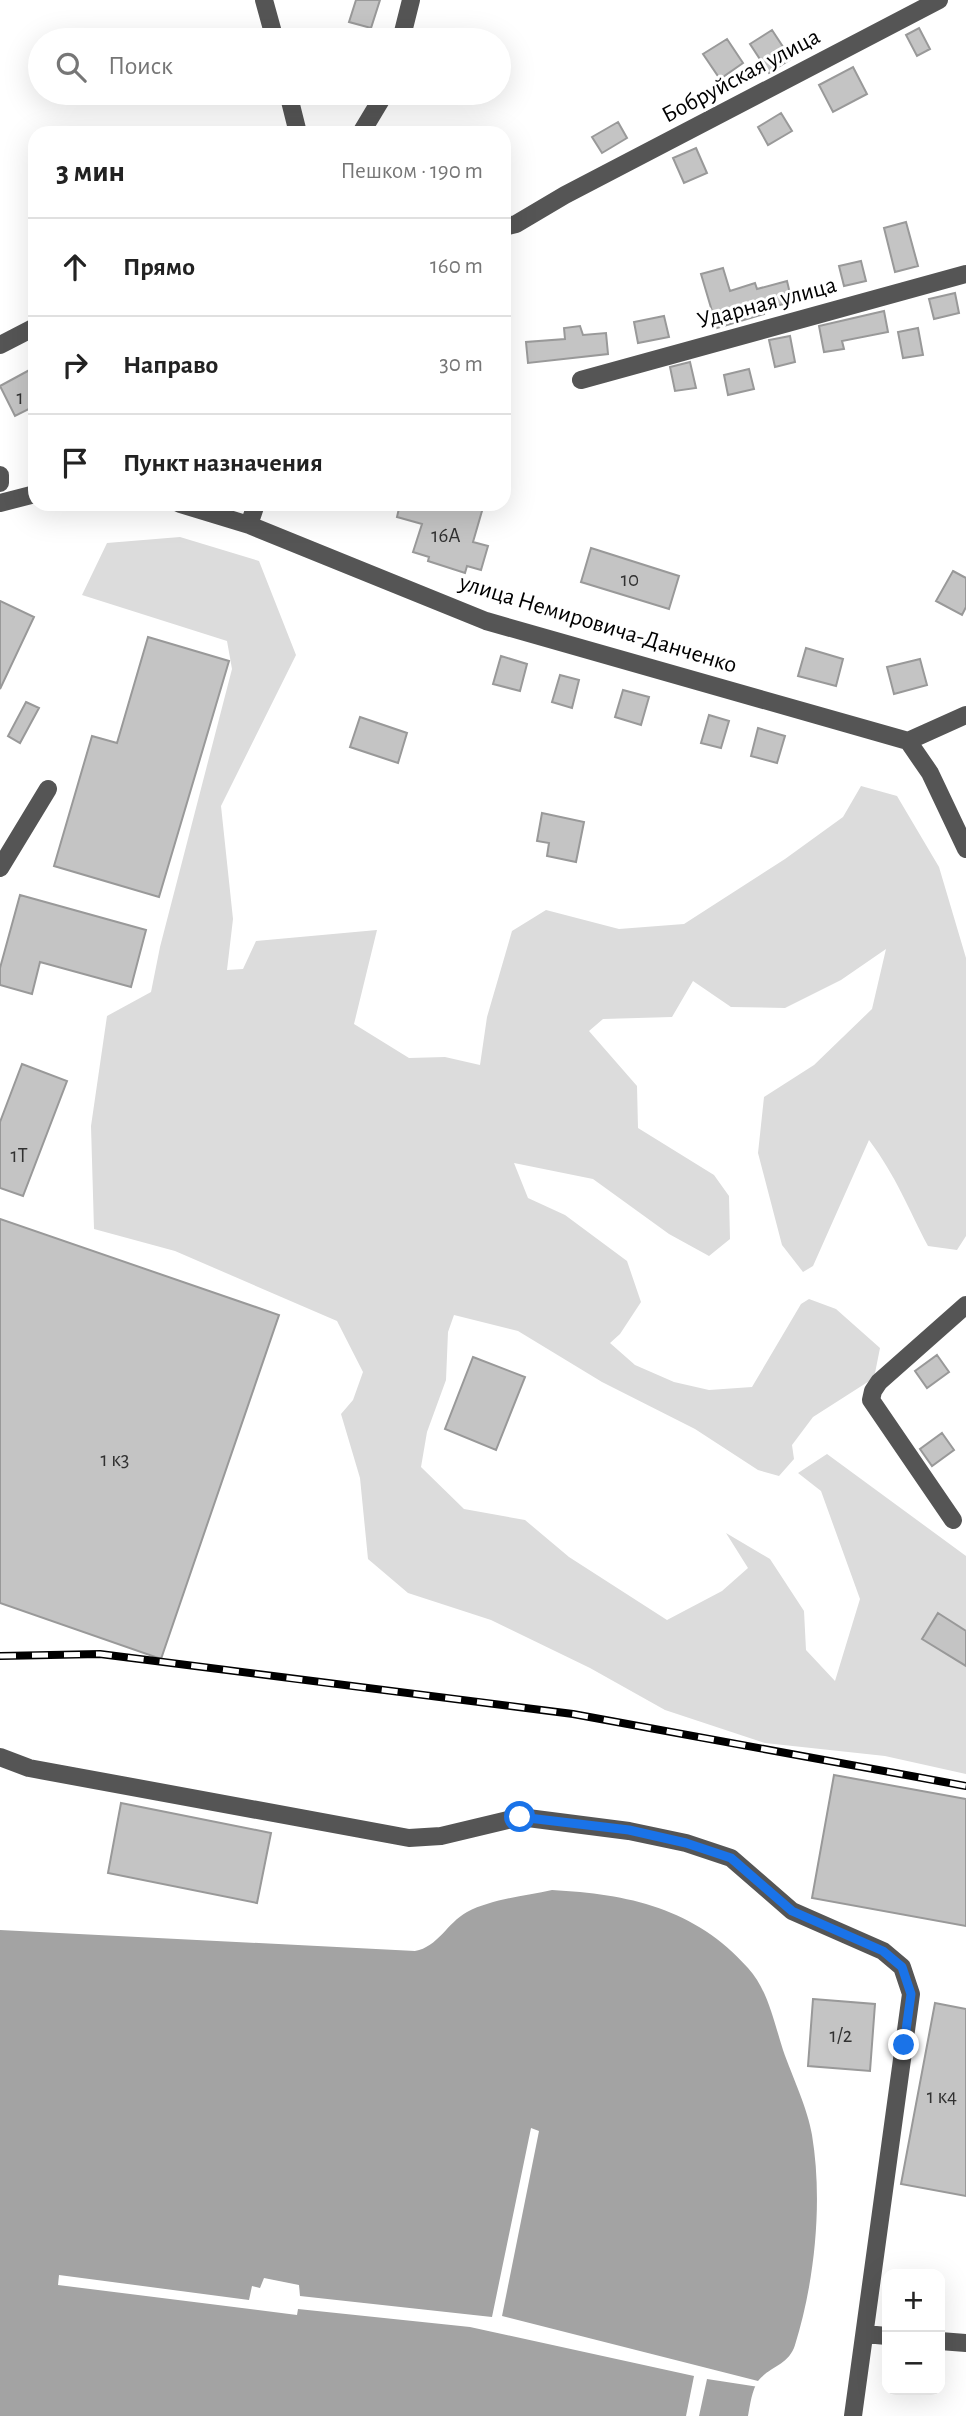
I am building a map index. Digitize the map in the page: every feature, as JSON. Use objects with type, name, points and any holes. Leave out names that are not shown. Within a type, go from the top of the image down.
[{"type":"street","points":[[264,0],[272,28]]},
{"type":"street","points":[[404,28],[411,0]]},
{"type":"street","name":"Бобруйская улица","points":[[511,225],[939,0]]},
{"type":"street","points":[[291,105],[296,126]]},
{"type":"street","points":[[365,126],[378,105]]},
{"type":"street","name":"Ударная улица","points":[[581,380],[966,274]]},
{"type":"street","points":[[0,345],[28,331]]},
{"type":"street","points":[[0,475],[0,483]]},
{"type":"street","points":[[0,503],[28,496]]},
{"type":"street","name":"улица Немировича-Данченко","points":[[212,511],[486,621],[908,741]]},
{"type":"street","points":[[249,525],[254,511]]},
{"type":"street","points":[[966,715],[908,741],[930,774],[966,849]]},
{"type":"street","points":[[0,868],[48,789]]},
{"type":"street","points":[[953,1520],[871,1400],[879,1382],[966,1305]]},
{"type":"street","points":[[0,1757],[29,1768],[409,1838],[441,1836],[520,1817],[629,1830],[686,1843],[731,1858],[792,1911],[883,1951],[902,1967],[911,1994],[853,2416]]},
{"type":"street","points":[[865,2334],[882,2336]]},
{"type":"street","points":[[945,2341],[966,2343]]},
{"type":"shaded area","points":[[180,537],[259,561],[296,655],[221,806],[233,919],[227,970],[243,969],[256,941],[377,930],[354,1024],[409,1058],[445,1057],[480,1065],[487,1017],[512,931],[546,910],[619,929],[684,924],[785,859],[843,817],[861,786],[897,796],[939,867],[966,958],[966,1236],[957,1250],[928,1246],[894,1179],[869,1140],[813,1266],[803,1272],[782,1245],[758,1153],[764,1097],[814,1065],[872,1009],[886,949],[841,980],[785,1008],[731,1007],[693,981],[672,1017],[603,1019],[589,1031],[637,1086],[638,1128],[714,1175],[729,1196],[730,1239],[709,1256],[669,1234],[593,1179],[514,1163],[528,1198],[565,1215],[627,1261],[641,1302],[620,1334],[610,1343],[635,1365],[674,1382],[709,1390],[752,1387],[801,1304],[809,1299],[836,1309],[880,1348],[874,1378],[813,1417],[792,1445],[794,1459],[779,1476],[758,1470],[695,1429],[602,1382],[518,1331],[454,1315],[448,1332],[446,1380],[427,1432],[421,1467],[464,1509],[525,1520],[569,1557],[667,1620],[722,1591],[748,1568],[726,1533],[770,1559],[804,1611],[806,1650],[835,1681],[860,1599],[821,1491],[798,1473],[827,1454],[966,1556],[966,1774],[885,1756],[765,1743],[665,1710],[590,1668],[491,1620],[408,1593],[368,1559],[360,1478],[341,1414],[353,1400],[363,1372],[337,1321],[175,1251],[94,1229],[91,1126],[107,1016],[151,992],[160,947],[232,669],[227,641],[82,595],[107,543]]},
{"type":"shaded area","points":[[552,1890],[607,1895],[659,1908],[683,1918],[706,1931],[748,1968],[761,1986],[770,2007],[810,2125],[815,2160],[817,2214],[808,2294],[795,2345],[784,2361],[758,2381],[748,2416],[0,2416],[0,1930],[415,1951],[430,1945],[467,1912],[498,1901]]},
{"type":"pier","points":[[531,2128],[539,2131],[502,2316],[762,2382],[759,2387],[707,2379],[699,2416],[686,2416],[694,2376],[470,2327],[298,2309],[297,2315],[58,2285],[59,2275],[249,2300],[252,2286],[260,2288],[264,2278],[299,2285],[300,2296],[492,2317]]},
{"type":"building","points":[[356,0],[380,0],[371,28],[349,22]]},
{"type":"building","points":[[919,28],[930,49],[917,56],[906,35]]},
{"type":"building","points":[[772,30],[791,59],[769,73],[750,44]]},
{"type":"building","points":[[727,39],[743,63],[720,79],[703,54]]},
{"type":"building","points":[[853,67],[867,94],[833,112],[819,85]]},
{"type":"building","points":[[781,113],[792,131],[768,145],[758,127]]},
{"type":"building","points":[[618,122],[627,138],[602,153],[592,137]]},
{"type":"building","points":[[696,148],[707,173],[684,183],[673,158]]},
{"type":"building","points":[[906,222],[918,266],[895,272],[884,228]]},
{"type":"building","points":[[861,261],[866,281],[844,286],[839,266]]},
{"type":"building","points":[[723,268],[730,291],[755,283],[757,289],[787,281],[792,302],[763,309],[764,314],[717,328],[701,274]]},
{"type":"building","points":[[955,293],[959,313],[934,319],[929,299]]},
{"type":"building","points":[[884,311],[888,332],[842,341],[844,349],[824,352],[819,326]]},
{"type":"building","points":[[664,316],[669,337],[638,343],[634,322]]},
{"type":"building","points":[[580,326],[583,335],[606,333],[608,354],[528,363],[526,342],[565,339],[564,328]]},
{"type":"building","points":[[918,328],[923,355],[903,358],[898,332]]},
{"type":"building","points":[[790,336],[795,362],[775,367],[769,340]]},
{"type":"building","points":[[690,362],[696,388],[675,391],[670,367]]},
{"type":"building","points":[[749,369],[754,389],[728,395],[724,375]]},
{"type":"building","points":[[28,371],[28,410],[15,416],[0,386]]},
{"type":"building","points":[[398,511],[482,511],[473,542],[488,546],[481,570],[467,566],[465,573],[428,561],[429,557],[413,552],[422,524],[397,517]]},
{"type":"building","points":[[591,548],[679,576],[669,609],[581,582]]},
{"type":"building","points":[[953,571],[966,578],[966,607],[962,615],[936,601]]},
{"type":"building","points":[[0,601],[34,617],[0,689]]},
{"type":"building","points":[[148,637],[229,661],[159,897],[54,866],[92,736],[117,743]]},
{"type":"building","points":[[806,648],[843,659],[836,686],[798,676]]},
{"type":"building","points":[[501,656],[527,664],[520,691],[493,684]]},
{"type":"building","points":[[920,659],[927,685],[894,694],[887,667]]},
{"type":"building","points":[[560,675],[579,680],[572,708],[552,702]]},
{"type":"building","points":[[623,690],[649,697],[641,725],[615,717]]},
{"type":"building","points":[[26,702],[39,708],[20,743],[8,736]]},
{"type":"building","points":[[709,715],[729,721],[721,748],[701,743]]},
{"type":"building","points":[[360,717],[407,733],[398,763],[350,747]]},
{"type":"building","points":[[758,728],[785,736],[777,763],[751,756]]},
{"type":"building","points":[[542,813],[584,822],[576,862],[547,856],[549,843],[537,841]]},
{"type":"building","points":[[20,895],[146,930],[131,987],[40,962],[32,994],[0,985],[0,968]]},
{"type":"building","points":[[22,1064],[67,1081],[23,1196],[0,1188],[0,1122]]},
{"type":"building","points":[[0,1219],[279,1315],[161,1659],[0,1603]]},
{"type":"building","points":[[937,1355],[949,1372],[927,1388],[915,1371]]},
{"type":"building","points":[[473,1357],[525,1377],[496,1450],[445,1429]]},
{"type":"building","points":[[942,1433],[954,1450],[932,1466],[920,1449]]},
{"type":"building","points":[[938,1613],[966,1631],[966,1666],[922,1639]]},
{"type":"building","points":[[834,1775],[966,1799],[966,1926],[812,1898]]},
{"type":"building","points":[[121,1803],[271,1833],[257,1903],[108,1873]]},
{"type":"building","points":[[813,1999],[875,2004],[870,2071],[808,2066]]},
{"type":"building","points":[[935,2003],[966,2009],[966,2196],[901,2184]]},
{"type":"railway","points":[[0,1656],[100,1654],[573,1714],[966,1786]]},
{"type":"route","points":[[520,1817],[629,1830],[686,1843],[731,1858],[792,1911],[883,1951],[902,1967],[911,1994],[904,2045]]}]
